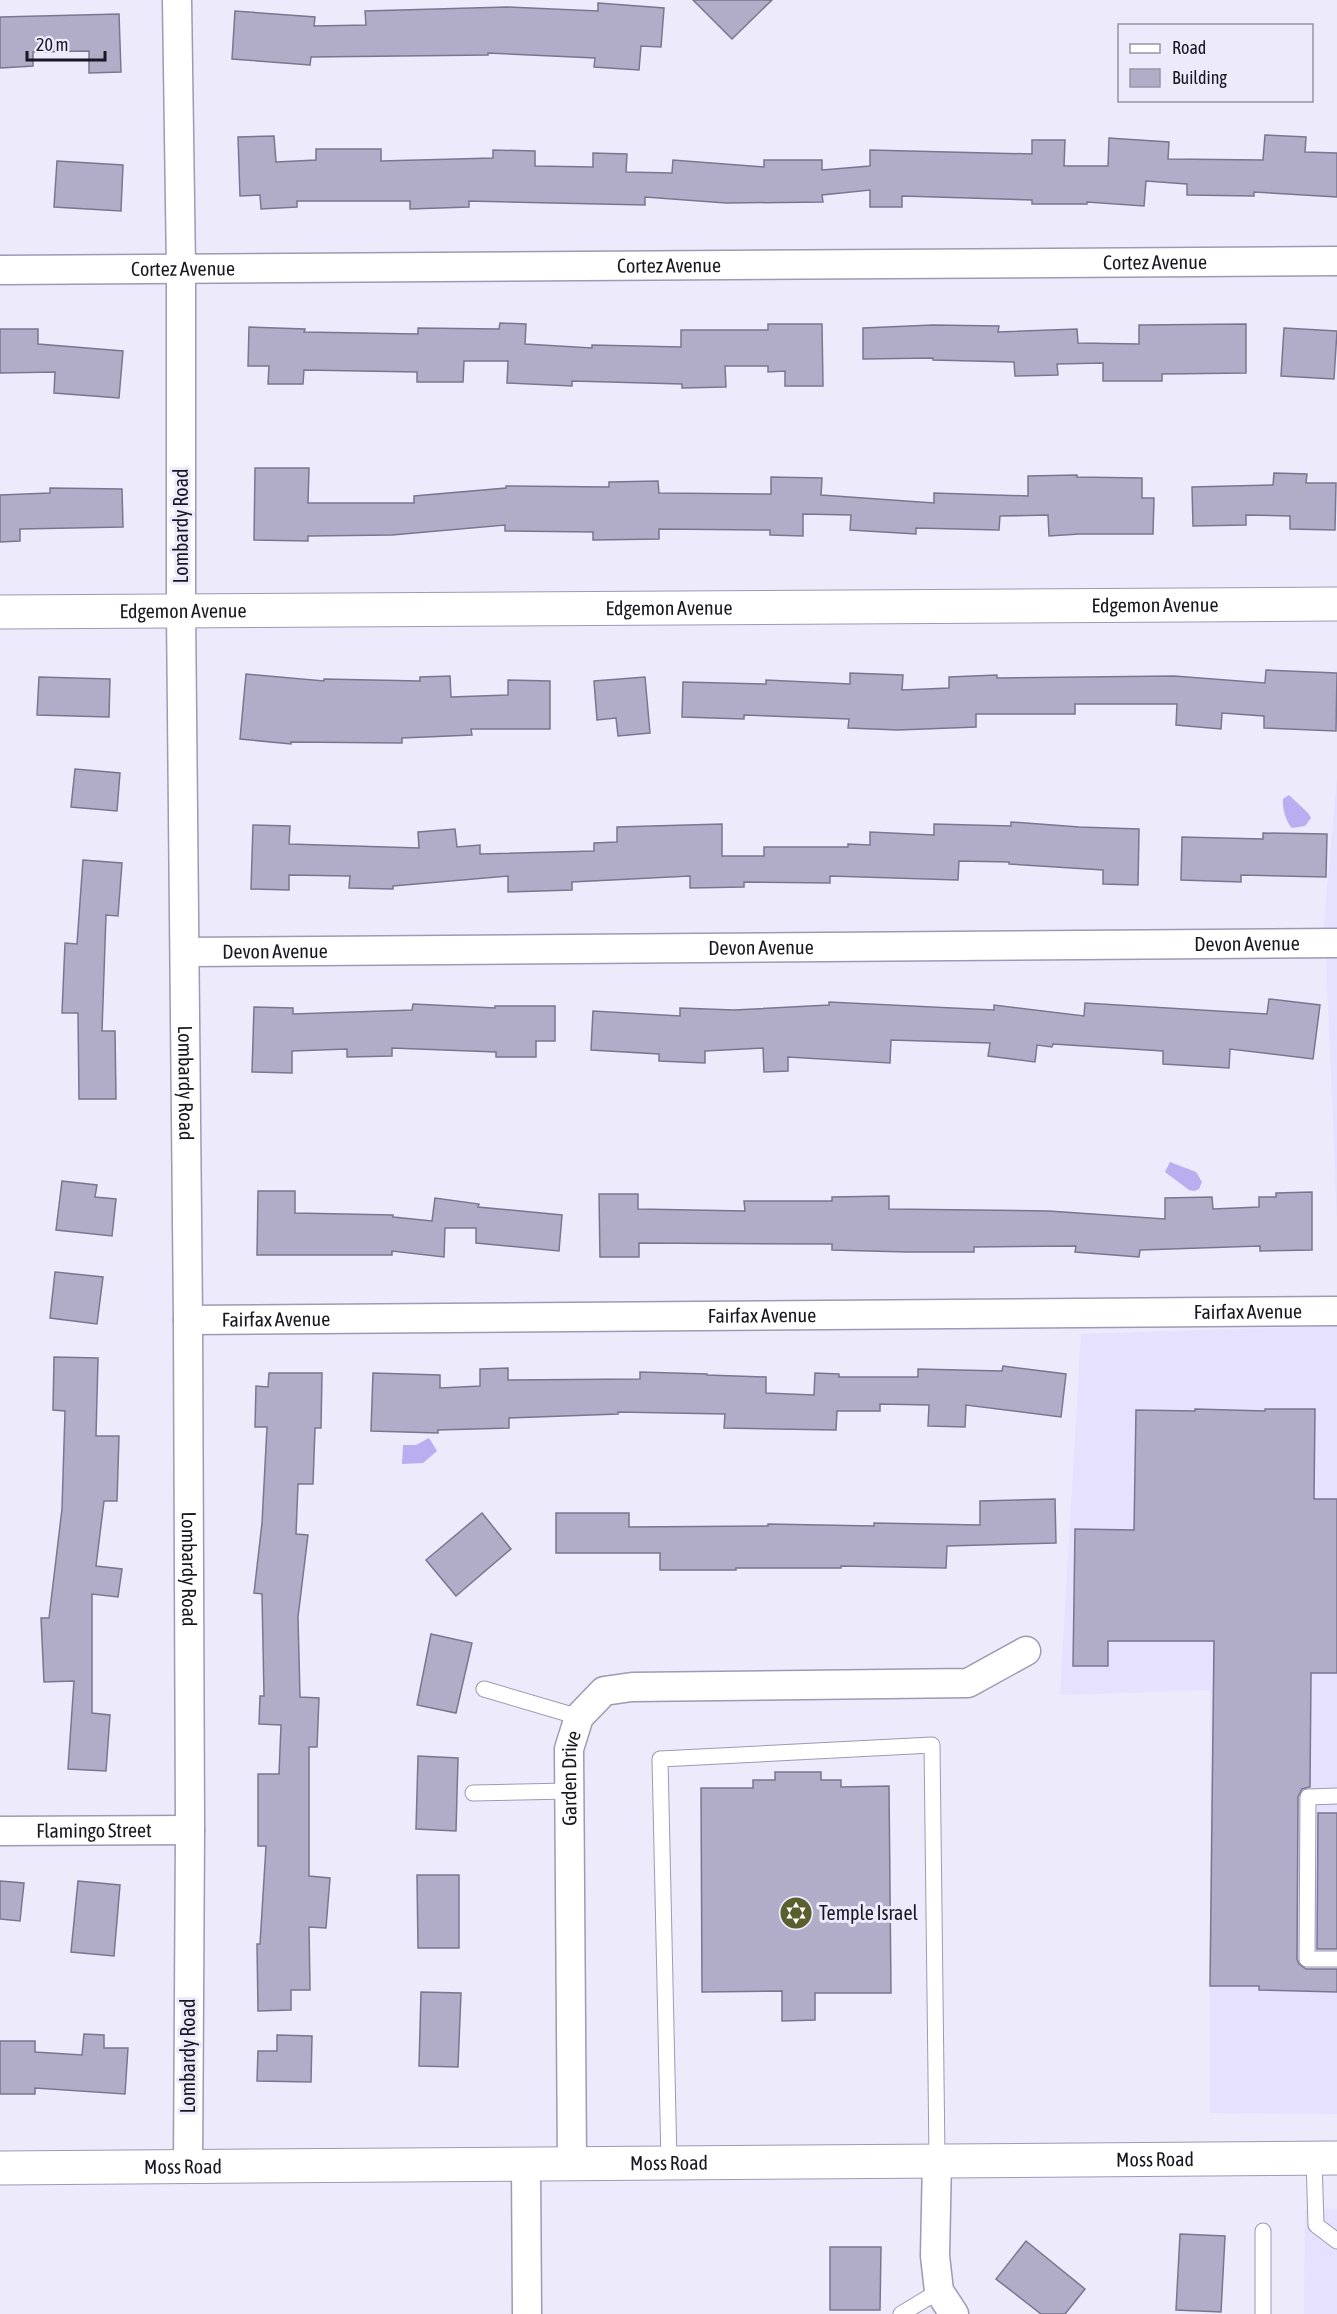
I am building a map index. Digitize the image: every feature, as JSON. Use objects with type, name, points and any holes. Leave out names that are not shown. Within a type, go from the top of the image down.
[{"type":"street","name":"Lombardy Road","points":[[177,0],[188,1320],[190,1830],[188,2167]]},
{"type":"street","name":"Cortez Avenue","points":[[0,270],[1337,261]]},
{"type":"street","name":"Edgemon Avenue","points":[[0,612],[1337,604]]},
{"type":"street","name":"Devon Avenue","points":[[185,952],[1337,943]]},
{"type":"street","name":"Fairfax Avenue","points":[[188,1320],[1337,1311]]},
{"type":"street","name":"Garden Drive","points":[[572,2164],[568,1749],[579,1717],[604,1691],[632,1687],[968,1683],[1026,1651]]},
{"type":"street","name":"Flamingo Street","points":[[0,1831],[190,1830]]},
{"type":"street","name":"Moss Road","points":[[0,2168],[526,2165],[937,2159],[1326,2158]]},
{"type":"street","points":[[937,2159],[935,2256],[946,2303]]},
{"type":"street","points":[[526,2165],[527,2314]]},
{"type":"lane","points":[[484,1689],[579,1717]]},
{"type":"lane","points":[[669,2163],[660,1759],[932,1746],[937,2159]]},
{"type":"lane","points":[[473,1793],[568,1791]]},
{"type":"lane","points":[[1337,1796],[1308,1797],[1307,1959],[1337,1959]]},
{"type":"lane","points":[[1326,2158],[1316,2225],[1337,2241]]},
{"type":"lane","points":[[1263,2232],[1263,2314]]},
{"type":"lane","points":[[901,2314],[946,2303]]},
{"type":"shaded area","points":[[1337,777],[1337,930],[1324,930],[1324,922]]},
{"type":"shaded area","points":[[1289,795],[1311,818],[1305,826],[1292,828],[1288,822],[1283,799]]},
{"type":"shaded area","points":[[1337,956],[1337,1220],[1326,957]]},
{"type":"shaded area","points":[[1170,1162],[1196,1172],[1202,1182],[1199,1189],[1189,1190],[1165,1172]]},
{"type":"shaded area","points":[[1337,1326],[1337,2114],[1210,2113],[1210,1690],[1060,1695],[1081,1334]]},
{"type":"shaded area","points":[[429,1438],[437,1451],[423,1463],[402,1464],[403,1445],[416,1445]]},
{"type":"shaded area","points":[[1305,2209],[1337,2209],[1337,2314],[1304,2314]]},
{"type":"building","points":[[693,0],[772,0],[732,39]]},
{"type":"building","points":[[598,3],[664,8],[661,47],[641,46],[639,70],[594,67],[595,58],[488,53],[488,55],[311,57],[310,65],[232,59],[235,11],[315,17],[314,26],[366,25],[365,11],[507,7],[598,11]]},
{"type":"building","points":[[119,14],[121,72],[89,73],[89,51],[33,52],[33,66],[0,68],[0,17]]},
{"type":"building","points":[[1265,135],[1306,137],[1305,152],[1337,153],[1337,197],[1254,192],[1254,196],[1187,195],[1187,184],[1146,181],[1144,206],[1087,202],[1087,204],[1032,204],[1032,200],[902,196],[902,207],[870,207],[870,190],[822,195],[823,202],[726,203],[645,197],[645,205],[469,201],[469,207],[410,209],[410,201],[297,201],[297,207],[261,209],[260,195],[240,196],[238,137],[274,136],[276,162],[316,160],[316,149],[381,149],[381,161],[493,158],[493,150],[535,151],[535,166],[593,167],[593,153],[627,154],[626,172],[672,173],[673,160],[764,167],[764,160],[822,160],[822,170],[870,166],[870,150],[1032,154],[1032,140],[1065,140],[1064,166],[1108,166],[1109,138],[1169,142],[1168,159],[1263,160]]},
{"type":"building","points":[[57,161],[123,165],[121,211],[54,207]]},
{"type":"building","points":[[500,323],[526,324],[525,344],[592,348],[592,345],[681,347],[681,330],[768,330],[768,324],[822,324],[823,386],[785,386],[785,371],[768,372],[768,366],[725,366],[726,387],[682,388],[682,384],[572,381],[572,386],[507,383],[508,361],[464,361],[463,382],[417,382],[417,372],[304,370],[303,384],[268,384],[269,366],[248,366],[249,327],[305,329],[304,332],[418,334],[418,328],[499,329]]},
{"type":"building","points":[[1246,324],[1246,373],[1162,374],[1162,381],[1103,381],[1103,363],[1057,364],[1058,375],[1015,376],[1014,362],[933,360],[933,358],[863,359],[863,328],[933,325],[999,326],[998,332],[1077,329],[1078,343],[1139,344],[1139,325]]},
{"type":"building","points":[[1284,328],[1337,331],[1334,379],[1281,376]]},
{"type":"building","points":[[0,329],[38,329],[38,344],[123,351],[119,398],[54,393],[55,372],[0,373]]},
{"type":"building","points":[[255,468],[309,468],[308,503],[414,503],[414,496],[506,488],[506,486],[609,487],[609,482],[658,481],[659,493],[771,494],[771,477],[822,478],[821,495],[934,503],[934,493],[1028,496],[1028,476],[1077,475],[1077,477],[1142,478],[1142,498],[1154,498],[1153,534],[1049,536],[1048,515],[1000,516],[999,530],[916,528],[916,534],[850,530],[851,515],[803,514],[803,536],[770,535],[770,530],[659,529],[659,539],[593,540],[593,532],[505,531],[505,525],[392,535],[308,536],[308,541],[254,540]]},
{"type":"building","points":[[1274,473],[1307,474],[1306,483],[1336,483],[1335,530],[1290,529],[1290,516],[1246,515],[1246,525],[1193,526],[1192,487],[1273,485]]},
{"type":"building","points":[[50,488],[122,489],[123,527],[20,529],[20,541],[0,542],[0,495],[50,493]]},
{"type":"building","points":[[1266,670],[1337,673],[1336,731],[1264,728],[1264,716],[1222,713],[1221,729],[1176,725],[1177,704],[1075,704],[1075,714],[976,714],[976,727],[898,730],[848,728],[849,719],[744,715],[744,719],[682,717],[683,682],[766,684],[766,680],[850,684],[850,673],[903,675],[902,690],[949,688],[949,677],[997,675],[997,678],[1174,676],[1265,683]]},
{"type":"building","points":[[246,674],[324,681],[324,679],[420,681],[420,677],[450,676],[451,697],[508,695],[508,680],[550,681],[550,729],[471,729],[472,735],[402,738],[402,743],[291,742],[291,744],[240,739]]},
{"type":"building","points":[[39,677],[110,679],[109,717],[37,715]]},
{"type":"building","points":[[645,677],[650,733],[618,736],[616,718],[597,720],[594,681]]},
{"type":"building","points":[[75,769],[120,773],[117,811],[71,807]]},
{"type":"building","points":[[1011,822],[1139,829],[1138,885],[1103,884],[1103,870],[1009,864],[1009,862],[959,861],[958,880],[830,876],[830,883],[744,882],[744,887],[690,888],[690,876],[572,882],[572,890],[508,892],[508,876],[393,886],[393,889],[349,888],[350,876],[289,875],[289,890],[251,889],[253,825],[290,826],[289,844],[419,848],[418,832],[455,829],[457,847],[480,845],[480,854],[594,851],[594,843],[617,842],[617,827],[722,824],[722,856],[764,856],[764,847],[870,845],[870,832],[934,835],[934,824],[1011,826]]},
{"type":"building","points":[[1263,833],[1327,834],[1326,877],[1241,875],[1241,882],[1181,880],[1182,837],[1263,839]]},
{"type":"building","points":[[83,860],[122,863],[118,916],[106,915],[102,1031],[115,1031],[116,1099],[79,1099],[78,1013],[62,1013],[65,943],[77,944]]},
{"type":"building","points":[[1269,999],[1320,1005],[1313,1059],[1230,1049],[1229,1068],[1163,1064],[1163,1051],[1053,1044],[1052,1047],[1037,1045],[1035,1062],[988,1056],[990,1043],[891,1040],[890,1063],[788,1057],[788,1071],[764,1072],[763,1048],[705,1051],[705,1063],[659,1061],[659,1054],[591,1050],[593,1011],[680,1016],[680,1008],[734,1010],[829,1005],[829,1002],[994,1010],[994,1005],[1084,1016],[1085,1003],[1267,1014]]},
{"type":"building","points":[[413,1004],[495,1008],[495,1006],[555,1006],[555,1041],[536,1041],[536,1057],[496,1057],[496,1052],[392,1048],[392,1056],[347,1057],[347,1049],[292,1051],[292,1073],[252,1072],[254,1007],[293,1008],[293,1014],[412,1010]]},
{"type":"building","points":[[62,1181],[97,1185],[95,1197],[116,1199],[112,1236],[56,1230]]},
{"type":"building","points":[[258,1191],[295,1191],[295,1213],[393,1215],[393,1217],[432,1221],[435,1198],[479,1204],[478,1207],[562,1215],[559,1251],[476,1243],[476,1228],[445,1228],[444,1257],[392,1251],[392,1255],[257,1255]]},
{"type":"building","points":[[1312,1192],[1312,1250],[1260,1251],[1260,1246],[1140,1250],[1139,1257],[1075,1252],[1076,1246],[974,1247],[974,1252],[907,1252],[832,1250],[832,1244],[639,1243],[639,1257],[600,1257],[599,1194],[638,1194],[638,1209],[745,1211],[744,1201],[832,1201],[832,1197],[889,1196],[889,1209],[1049,1211],[1165,1219],[1165,1198],[1212,1197],[1213,1209],[1259,1207],[1259,1197],[1276,1197],[1276,1193]]},
{"type":"building","points":[[55,1272],[103,1277],[97,1324],[50,1318]]},
{"type":"building","points":[[54,1357],[98,1358],[96,1436],[119,1436],[117,1501],[104,1501],[96,1566],[122,1569],[118,1597],[92,1594],[92,1713],[110,1715],[106,1771],[68,1769],[74,1681],[44,1682],[41,1618],[49,1618],[62,1509],[65,1411],[53,1410]]},
{"type":"building","points":[[1003,1366],[1066,1374],[1061,1417],[966,1405],[965,1427],[928,1426],[929,1405],[880,1404],[880,1411],[837,1411],[836,1430],[724,1428],[725,1414],[618,1412],[618,1414],[509,1418],[509,1428],[438,1430],[438,1433],[371,1431],[373,1373],[440,1375],[440,1388],[480,1386],[480,1369],[508,1368],[508,1380],[640,1379],[640,1372],[707,1374],[766,1377],[766,1393],[814,1395],[815,1373],[839,1374],[839,1377],[918,1377],[918,1369],[1002,1371]]},
{"type":"building","points":[[269,1373],[322,1373],[321,1428],[315,1428],[313,1484],[298,1484],[296,1534],[308,1535],[298,1617],[300,1697],[319,1698],[317,1747],[309,1747],[309,1876],[330,1878],[326,1928],[309,1927],[310,1990],[291,1990],[291,2010],[258,2011],[257,1944],[260,1944],[266,1846],[258,1846],[258,1774],[279,1774],[281,1725],[259,1724],[260,1696],[264,1696],[262,1594],[254,1593],[262,1523],[267,1427],[255,1427],[256,1386],[268,1387]]},
{"type":"building","points":[[1195,1409],[1265,1411],[1265,1409],[1315,1409],[1314,1499],[1337,1499],[1337,1673],[1311,1673],[1310,1787],[1302,1789],[1298,1797],[1297,1959],[1299,1964],[1306,1969],[1337,1969],[1337,1992],[1259,1990],[1259,1986],[1210,1986],[1214,1641],[1108,1641],[1108,1666],[1073,1666],[1075,1529],[1134,1530],[1136,1410],[1195,1411]]},
{"type":"building","points":[[1055,1499],[1056,1543],[947,1546],[946,1568],[841,1566],[841,1568],[660,1570],[660,1553],[556,1553],[556,1513],[629,1513],[629,1527],[768,1526],[768,1524],[874,1526],[874,1523],[980,1525],[980,1501]]},
{"type":"building","points":[[482,1513],[511,1549],[456,1596],[426,1560]]},
{"type":"building","points":[[431,1634],[472,1643],[456,1713],[417,1705]]},
{"type":"building","points":[[418,1756],[458,1758],[456,1831],[416,1829]]},
{"type":"building","name":"Temple Israel","points":[[775,1772],[821,1772],[821,1780],[841,1780],[841,1787],[889,1786],[891,1993],[815,1993],[815,2020],[782,2021],[782,1991],[702,1992],[701,1788],[753,1788],[753,1780],[775,1780]]},
{"type":"building","points":[[1318,1813],[1337,1813],[1337,1949],[1317,1949]]},
{"type":"building","points":[[417,1875],[459,1875],[459,1948],[418,1948]]},
{"type":"building","points":[[0,1881],[24,1883],[20,1921],[0,1919]]},
{"type":"building","points":[[78,1881],[120,1885],[114,1956],[71,1952]]},
{"type":"building","points":[[421,1992],[461,1993],[458,2067],[419,2066]]},
{"type":"building","points":[[84,2034],[104,2035],[104,2048],[128,2048],[125,2094],[35,2088],[35,2094],[0,2094],[0,2041],[35,2041],[35,2052],[82,2055]]},
{"type":"building","points":[[277,2035],[312,2036],[311,2082],[257,2081],[258,2051],[277,2051]]},
{"type":"building","points":[[1180,2234],[1225,2236],[1221,2312],[1176,2310]]},
{"type":"building","points":[[1026,2241],[1085,2289],[1065,2314],[1041,2314],[996,2279]]},
{"type":"building","points":[[830,2247],[881,2247],[880,2310],[830,2310]]},
{"type":"place","name":"Temple Israel","points":[[796,1913]]}]
